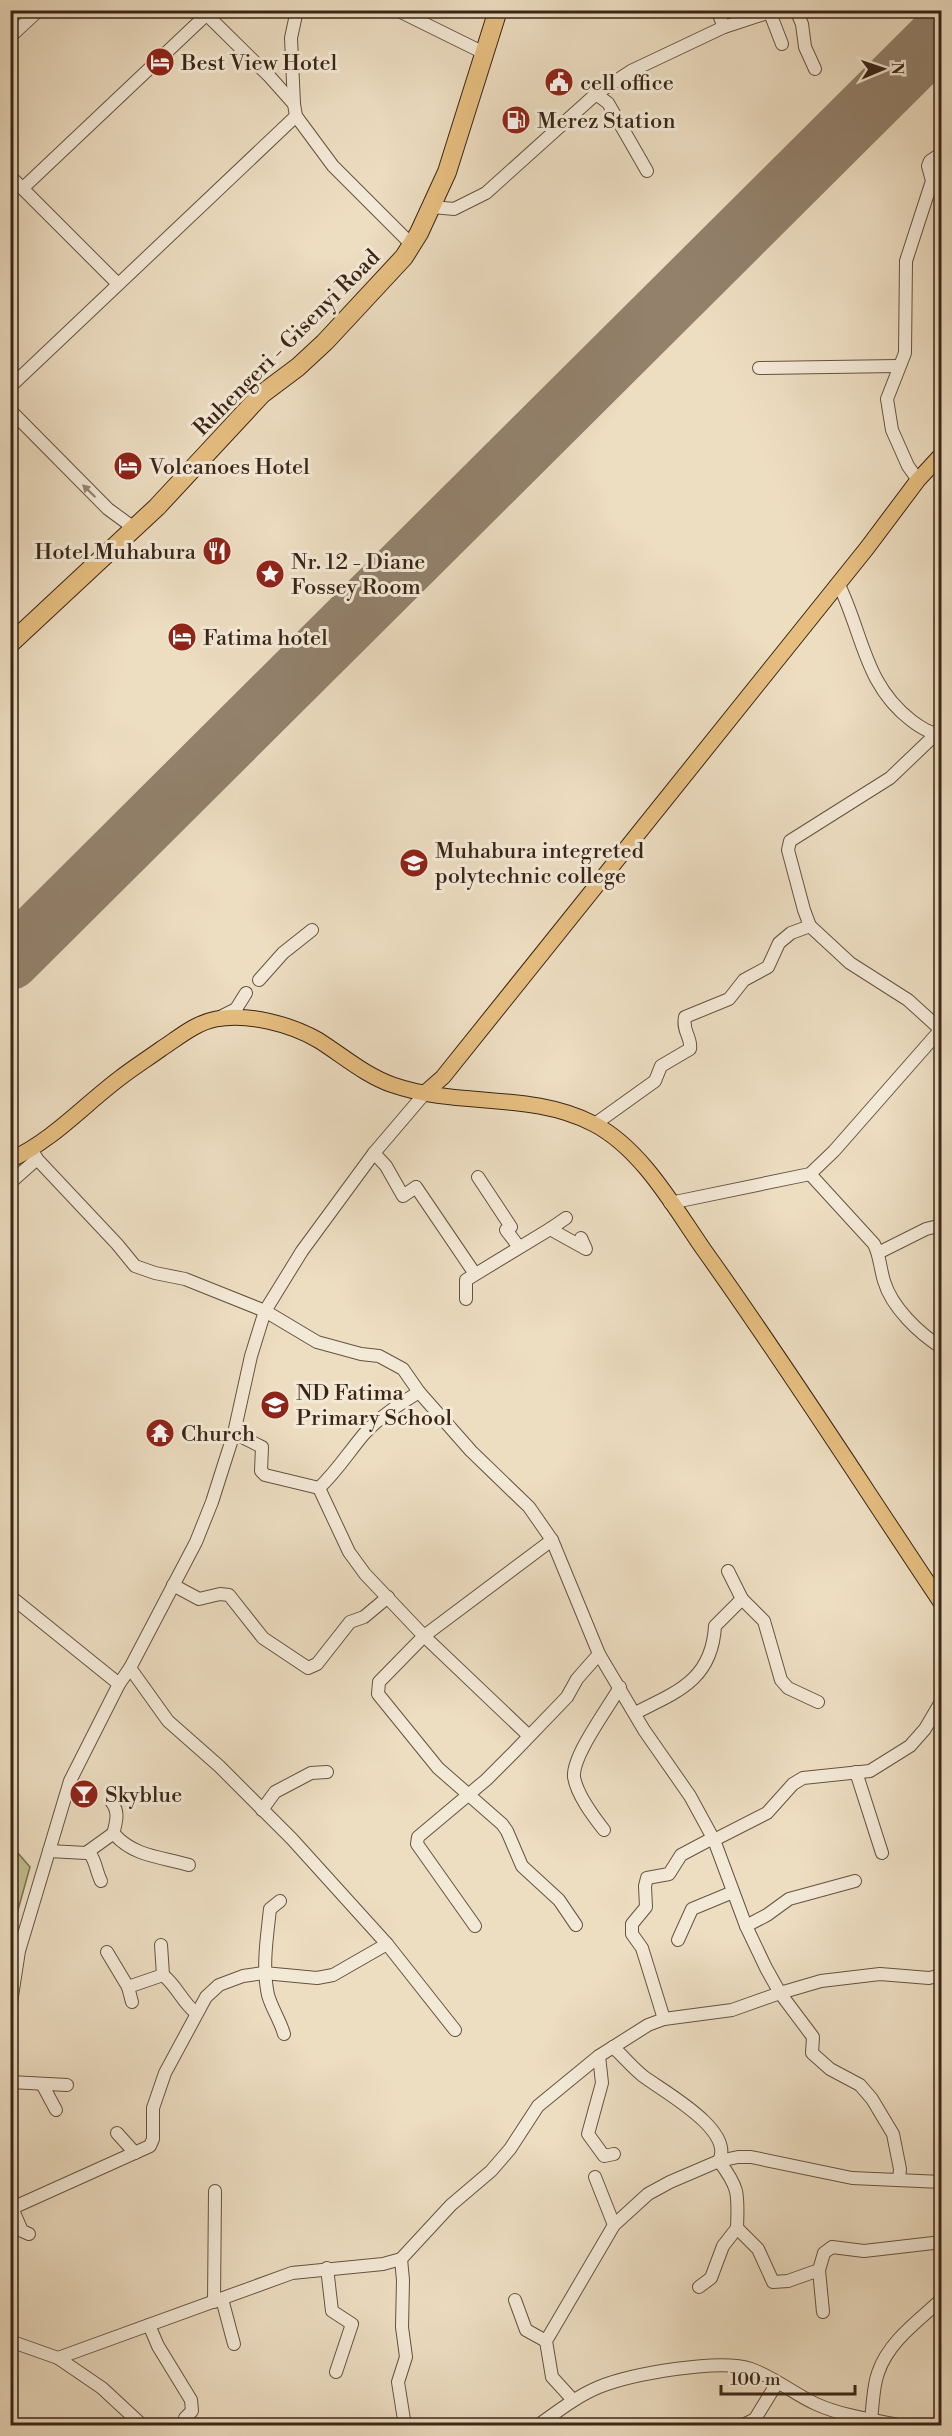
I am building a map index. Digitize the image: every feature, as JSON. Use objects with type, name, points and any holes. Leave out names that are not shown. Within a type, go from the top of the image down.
[{"type":"highway","name":"Ruhengeri - Gisenyi Road","points":[[10,644],[135,528],[179,485],[262,394],[298,367],[325,342],[394,270],[433,207],[447,172],[498,10]]},
{"type":"main road","points":[[426,1092],[442,1077],[918,480],[942,454]]},
{"type":"main road","points":[[10,1160],[35,1155],[121,1077],[183,1034],[200,1024],[216,1019],[250,1017],[288,1027],[316,1039],[390,1085],[448,1098],[519,1102],[563,1111],[595,1124],[636,1156],[670,1203],[755,1322],[942,1604]]},
{"type":"street","points":[[10,37],[39,10]]},
{"type":"street","points":[[10,387],[295,110],[291,38],[297,10]]},
{"type":"street","points":[[397,10],[484,53]]},
{"type":"street","points":[[717,10],[724,27]]},
{"type":"street","points":[[795,10],[802,24],[805,47],[815,69]]},
{"type":"street","points":[[433,207],[454,209],[486,193],[596,94],[631,71],[724,27],[770,12],[782,44]]},
{"type":"street","points":[[23,188],[204,13],[270,77],[333,166],[412,244]]},
{"type":"street","points":[[596,94],[608,103],[647,171]]},
{"type":"street","points":[[918,480],[908,466],[892,430],[887,399],[905,353],[906,261],[937,185],[928,166],[930,161],[942,153]]},
{"type":"street","points":[[10,176],[118,284]]},
{"type":"street","points":[[759,368],[898,366]]},
{"type":"street","points":[[10,410],[108,509],[135,528]]},
{"type":"street","points":[[670,1203],[810,1174],[834,1151],[941,1028],[908,1000],[850,963],[810,926],[788,850],[790,840],[890,778],[940,737],[899,711],[876,681],[863,654],[851,609],[838,583]]},
{"type":"street","points":[[595,1124],[655,1081],[661,1066],[690,1049],[691,1044],[683,1026],[686,1017],[729,999],[744,980],[768,967],[779,944],[791,933],[810,926]]},
{"type":"street","points":[[259,980],[283,952],[312,930]]},
{"type":"street","points":[[216,1019],[236,1009],[246,993]]},
{"type":"street","points":[[10,2009],[19,1951],[70,1782],[205,1520],[234,1433],[251,1356],[265,1311],[302,1251],[374,1153],[426,1092]]},
{"type":"street","points":[[374,1153],[386,1166],[403,1196],[416,1188],[475,1274]]},
{"type":"street","points":[[10,1183],[35,1155],[110,1235],[135,1266],[145,1271],[185,1279],[265,1311],[317,1341],[361,1354],[379,1356],[403,1370],[419,1392],[471,1451],[529,1507],[552,1540],[599,1653],[635,1713],[690,1796],[714,1839],[746,1926],[780,1993],[813,2037],[812,2053],[820,2062],[860,2085],[872,2099],[893,2133],[900,2169],[899,2180]]},
{"type":"street","points":[[810,1174],[874,1244],[879,1253],[883,1280],[896,1305],[909,1321],[942,1348]]},
{"type":"street","points":[[478,1177],[511,1227],[506,1230],[519,1247]]},
{"type":"street","points":[[466,1299],[466,1280],[566,1218]]},
{"type":"street","points":[[879,1253],[926,1229],[942,1225]]},
{"type":"street","points":[[550,1229],[586,1249],[580,1238]]},
{"type":"street","points":[[319,1488],[337,1472],[365,1433],[389,1411],[419,1392]]},
{"type":"street","points":[[234,1433],[262,1447],[261,1471],[265,1475],[319,1488]]},
{"type":"street","points":[[319,1488],[349,1552],[365,1574],[424,1636],[528,1736]]},
{"type":"street","points":[[552,1540],[424,1636],[379,1682],[378,1694],[438,1768],[502,1824],[522,1866],[559,1900],[576,1925]]},
{"type":"street","points":[[728,1571],[742,1599],[765,1621],[781,1680],[788,1688],[818,1702]]},
{"type":"street","points":[[173,1585],[199,1599],[220,1594],[229,1595],[263,1638],[308,1668],[317,1664],[350,1623],[364,1617],[388,1597]]},
{"type":"street","points":[[10,1596],[119,1684]]},
{"type":"street","points":[[635,1713],[679,1691],[697,1677],[714,1643],[716,1626],[742,1599]]},
{"type":"street","points":[[476,1926],[417,1844],[418,1837],[515,1751],[567,1698],[577,1679],[599,1653]]},
{"type":"street","points":[[130,1668],[168,1721],[219,1766],[387,1944],[455,2030]]},
{"type":"street","points":[[604,1830],[594,1818],[576,1785],[575,1761],[620,1687]]},
{"type":"street","points":[[664,2019],[642,1948],[632,1934],[632,1924],[646,1908],[645,1886],[648,1878],[669,1874],[681,1855],[767,1813],[793,1784],[803,1778],[870,1771],[910,1746],[925,1730],[942,1700]]},
{"type":"street","points":[[262,1810],[275,1792],[311,1773],[327,1772]]},
{"type":"street","points":[[856,1772],[882,1853]]},
{"type":"street","points":[[49,1851],[81,1854],[113,1835],[118,1817],[117,1809],[111,1801]]},
{"type":"street","points":[[113,1835],[124,1845],[141,1853],[189,1865]]},
{"type":"street","points":[[89,1851],[101,1881]]},
{"type":"street","points":[[746,1926],[767,1916],[789,1899],[855,1881]]},
{"type":"street","points":[[678,1940],[692,1909],[733,1892]]},
{"type":"street","points":[[280,1901],[270,1909],[264,1973],[268,1996],[284,2034]]},
{"type":"street","points":[[29,2234],[22,2231],[18,2217],[11,2209],[150,2146],[153,2139],[153,2108],[158,2091],[196,2013],[206,1997],[219,1985],[264,1973],[317,1978],[333,1975],[387,1944]]},
{"type":"street","points":[[161,1945],[163,1975],[171,1981],[187,2006],[196,2013]]},
{"type":"street","points":[[107,1952],[128,1987],[132,2002]]},
{"type":"street","points":[[57,2358],[291,2273],[383,2264],[402,2259],[451,2205],[510,2150],[538,2106],[599,2056],[648,2025],[664,2019],[732,2010],[821,1981],[880,1974],[929,1978],[942,1975]]},
{"type":"street","points":[[128,1987],[163,1975]]},
{"type":"street","points":[[613,2047],[643,2075],[705,2122],[720,2140],[723,2154],[719,2161]]},
{"type":"street","points":[[599,2056],[602,2083],[591,2116],[588,2134],[604,2156],[614,2154]]},
{"type":"street","points":[[10,2082],[67,2085]]},
{"type":"street","points":[[42,2084],[56,2110]]},
{"type":"street","points":[[117,2133],[135,2153]]},
{"type":"street","points":[[573,2400],[552,2377],[546,2341],[614,2225],[648,2194],[669,2182],[719,2161],[738,2157],[792,2164],[852,2178],[942,2182]]},
{"type":"street","points":[[699,2287],[711,2278],[723,2246],[737,2228],[738,2193],[734,2180],[719,2161]]},
{"type":"street","points":[[595,2177],[614,2225]]},
{"type":"street","points":[[215,2191],[218,2300],[234,2344]]},
{"type":"street","points":[[737,2228],[758,2249],[773,2282],[788,2281],[819,2270]]},
{"type":"street","points":[[823,2312],[819,2270],[824,2253],[832,2247],[864,2251],[942,2242]]},
{"type":"street","points":[[402,2259],[402,2327],[406,2357],[398,2382],[405,2426]]},
{"type":"street","points":[[327,2268],[332,2311],[352,2324],[336,2372]]},
{"type":"street","points":[[865,2421],[878,2373],[892,2349],[909,2329],[942,2299]]},
{"type":"street","points":[[515,2300],[526,2330],[546,2341]]},
{"type":"street","points":[[149,2325],[158,2346],[191,2400],[192,2410],[185,2418]]},
{"type":"street","points":[[10,2341],[57,2358],[102,2388],[143,2426]]},
{"type":"street","points":[[537,2426],[573,2400],[599,2387],[626,2379],[706,2365],[732,2364],[753,2369],[819,2405],[865,2421],[904,2426]]},
{"type":"street","points":[[741,2426],[755,2419],[777,2383]]},
{"type":"shaded area","points":[[11,1845],[30,1867],[11,1935]]},
{"type":"runway","points":[[10,960],[942,33]]},
{"type":"place","name":"Best View Hotel","points":[[160,62]]},
{"type":"place","name":"cell office","points":[[559,82]]},
{"type":"place","name":"Merez Station","points":[[516,120]]},
{"type":"place","name":"Volcanoes Hotel","points":[[128,466]]},
{"type":"place","name":"Hotel Muhabura","points":[[217,551]]},
{"type":"place","name":"Nr. 12 - Diane Fossey Room","points":[[270,574]]},
{"type":"place","name":"Fatima hotel","points":[[182,637]]},
{"type":"place","name":"Muhabura integreted polytechnic college","points":[[414,863]]},
{"type":"place","name":"ND Fatima Primary School","points":[[275,1405]]},
{"type":"place","name":"Church","points":[[160,1433]]},
{"type":"place","name":"Skyblue","points":[[84,1794]]}]
